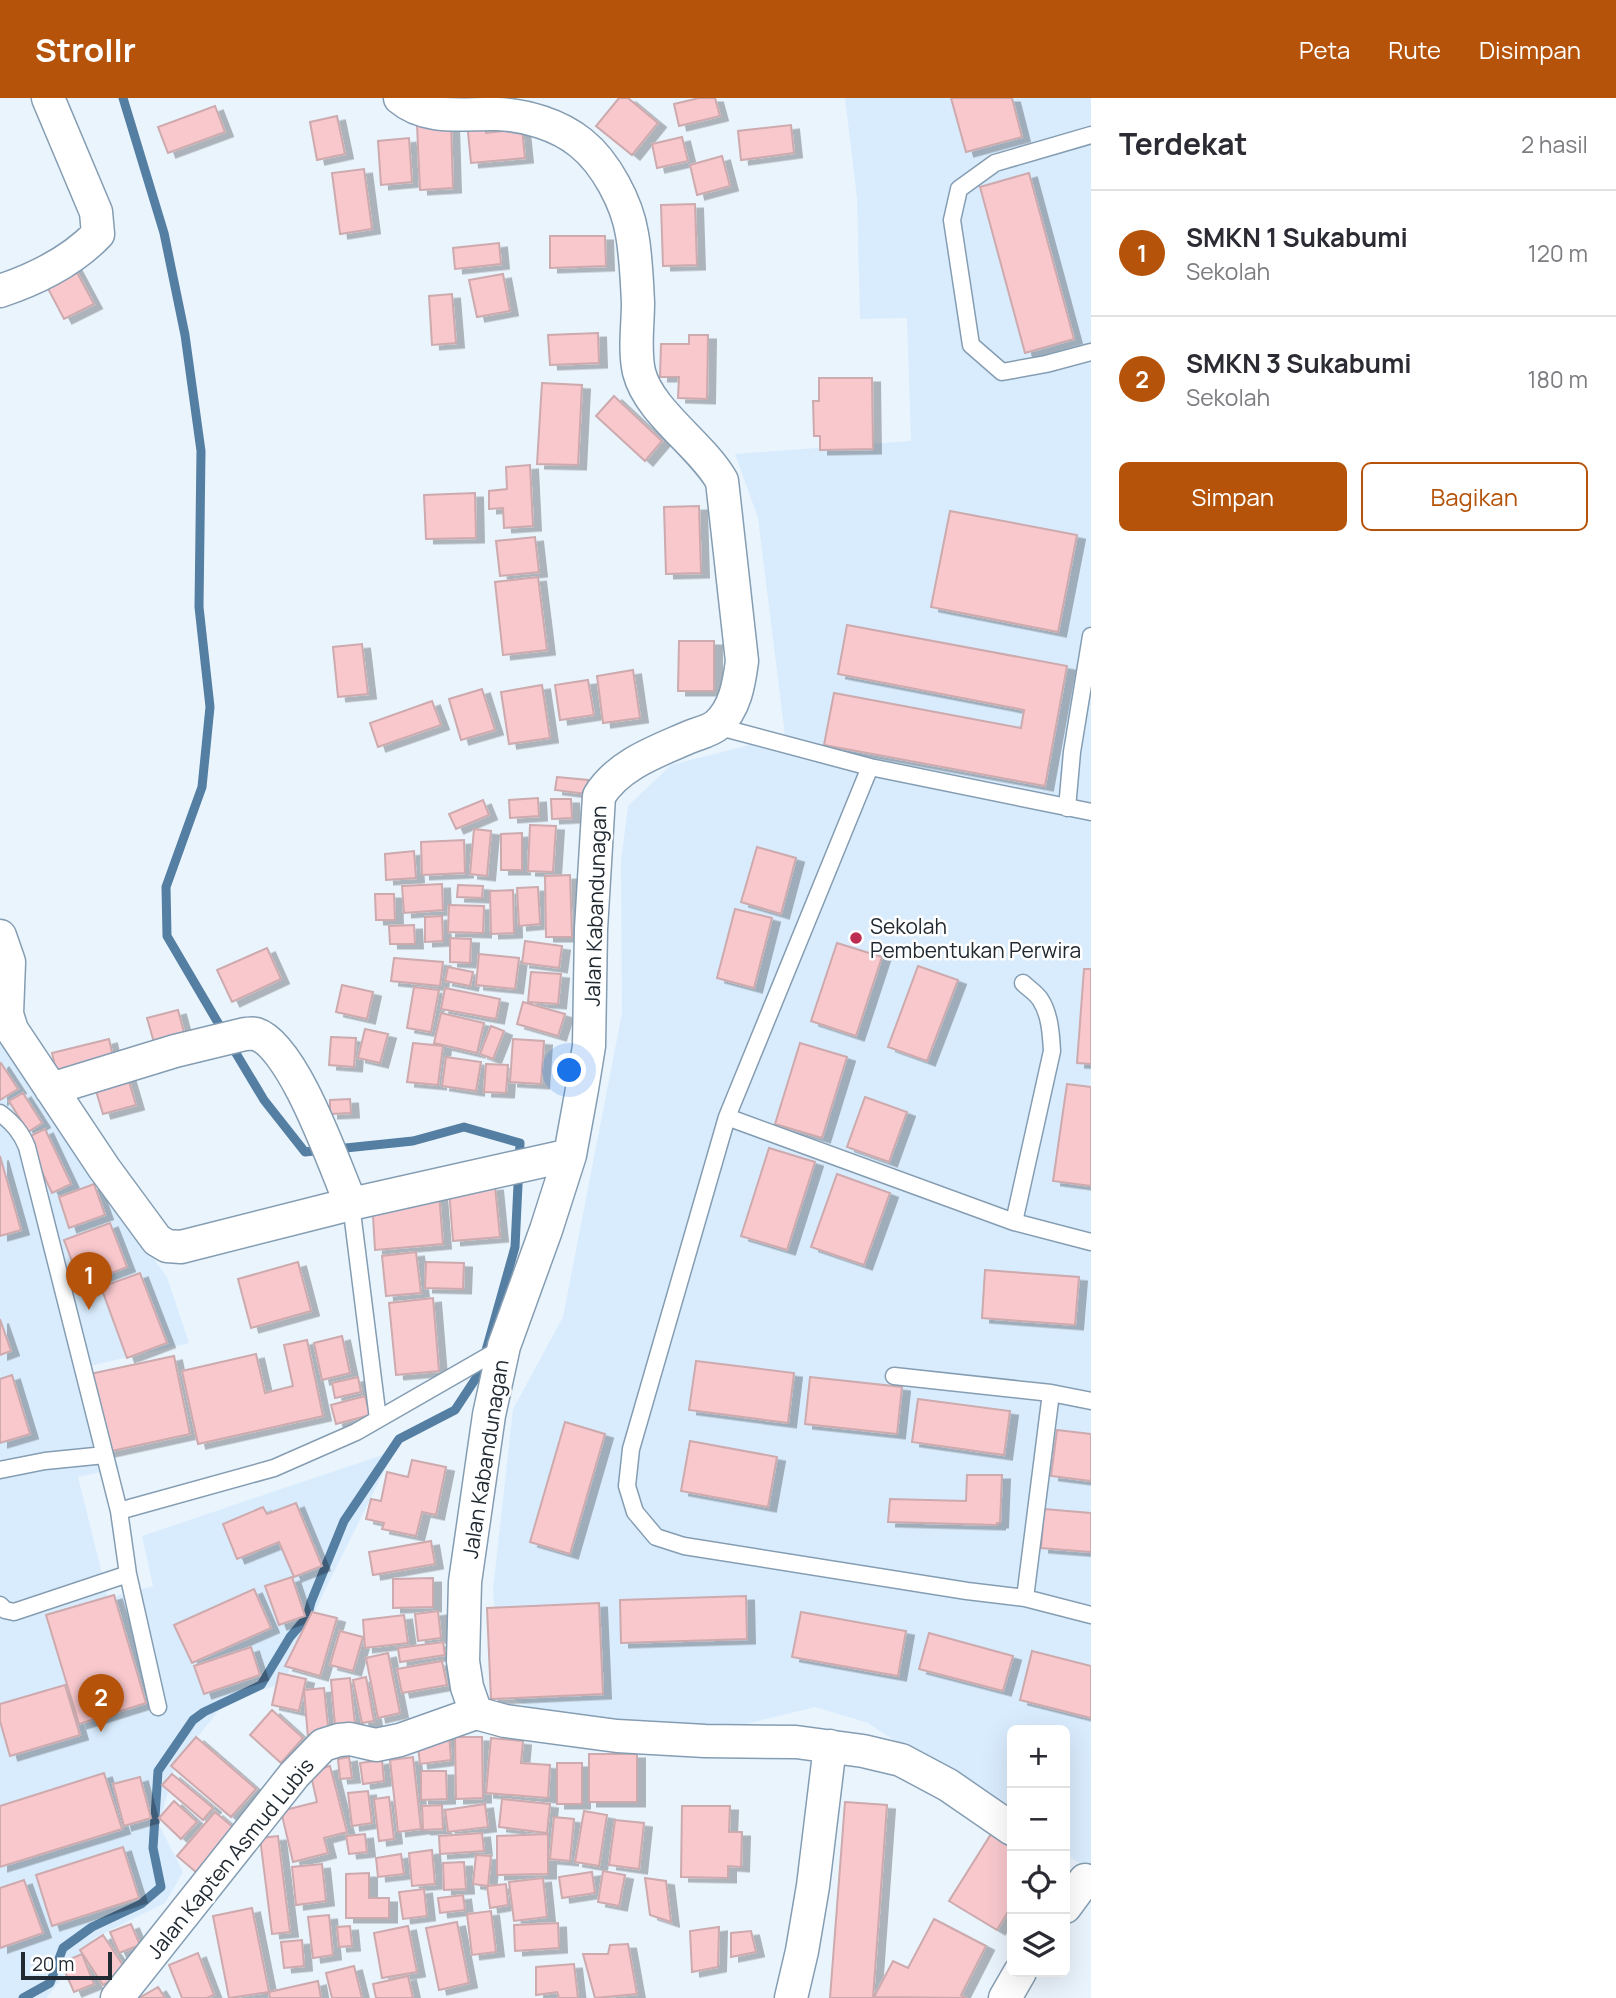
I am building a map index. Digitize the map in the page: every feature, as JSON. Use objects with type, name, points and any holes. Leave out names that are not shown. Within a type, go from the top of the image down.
[{"type":"street","points":[[0,291],[33,278],[72,257],[98,234],[96,212],[48,98]]},
{"type":"street","points":[[400,98],[424,112],[455,115],[500,114],[541,121],[581,143],[603,165],[620,196],[632,232],[638,302],[639,372],[659,407],[714,466],[722,481],[741,661],[739,683],[732,706],[716,726]]},
{"type":"street","name":"Jalan Kabandunagan","points":[[476,1713],[467,1687],[463,1661],[465,1582],[489,1415],[504,1346],[570,1155],[589,1046],[591,929],[598,796],[625,768],[716,726]]},
{"type":"street","points":[[0,936],[9,962],[7,1014],[12,1030],[104,1168],[158,1240],[167,1246],[181,1247],[351,1203],[570,1155]]},
{"type":"street","points":[[51,1089],[175,1051],[245,1034],[256,1034],[282,1056],[301,1086],[351,1203]]},
{"type":"street","points":[[476,1713],[505,1721],[617,1735],[705,1741],[796,1742],[863,1751],[901,1760],[948,1785],[1007,1826]]},
{"type":"street","name":"Jalan Kapten Asmud Lubis","points":[[117,1998],[295,1775],[323,1745],[350,1739],[376,1745],[400,1740],[476,1713]]},
{"type":"street","points":[[790,1998],[802,1951],[813,1886],[830,1746]]},
{"type":"street","points":[[1070,1897],[1080,1877]]},
{"type":"street","points":[[1005,1998],[1017,1977]]},
{"type":"lane","points":[[1091,135],[995,163],[960,189],[952,220],[971,345],[1002,372],[1091,352]]},
{"type":"lane","points":[[1067,808],[1072,752],[1091,636]]},
{"type":"lane","points":[[716,726],[870,767],[1091,812]]},
{"type":"lane","points":[[870,767],[727,1117],[631,1450],[627,1486],[635,1512],[656,1537],[684,1546],[1025,1598],[1091,1615]]},
{"type":"lane","points":[[1014,1222],[1052,1051],[1047,1015],[1040,999],[1023,983]]},
{"type":"lane","points":[[0,1114],[21,1133],[27,1147],[119,1511],[128,1574],[158,1707]]},
{"type":"lane","points":[[727,1117],[1014,1222],[1091,1242]]},
{"type":"lane","points":[[351,1203],[378,1419]]},
{"type":"lane","points":[[119,1511],[274,1468],[356,1432],[504,1346]]},
{"type":"lane","points":[[894,1376],[1051,1393],[1091,1401]]},
{"type":"lane","points":[[1025,1598],[1051,1393]]},
{"type":"lane","points":[[0,1470],[34,1462],[105,1455]]},
{"type":"lane","points":[[0,1605],[5,1610],[14,1612],[128,1574]]},
{"type":"shaded area","name":"Sekolah Pembentukan Perwira","points":[[845,98],[1091,98],[1091,1871],[1070,1856],[1070,1725],[1007,1725],[1007,1815],[868,1723],[815,1707],[722,1730],[531,1710],[501,1690],[493,1590],[513,1409],[563,1317],[622,1013],[621,862],[628,806],[671,765],[785,736],[758,518],[735,454],[911,441],[907,318],[860,319],[857,198]]},
{"type":"shaded area","points":[[0,1043],[167,1277],[189,1343],[85,1367],[119,1468],[78,1477],[108,1598],[153,1586],[142,1536],[394,1451],[324,1592],[283,1684],[228,1699],[175,1765],[159,1825],[183,1872],[165,1903],[94,1938],[46,1998],[0,1998]]},
{"type":"building","points":[[619,98],[628,98],[658,123],[632,155],[596,126]]},
{"type":"building","points":[[699,98],[715,98],[720,116],[679,126],[674,104]]},
{"type":"building","points":[[951,98],[1012,98],[1022,137],[966,152]]},
{"type":"building","points":[[215,106],[225,132],[168,153],[158,127]]},
{"type":"building","points":[[337,116],[345,154],[317,160],[310,122]]},
{"type":"building","points":[[485,120],[486,133],[522,129],[525,158],[471,163],[467,122]]},
{"type":"building","points":[[451,123],[453,188],[420,190],[417,125]]},
{"type":"building","points":[[791,125],[794,153],[741,160],[738,131]]},
{"type":"building","points":[[682,137],[688,161],[657,168],[652,144]]},
{"type":"building","points":[[409,138],[412,182],[381,185],[378,141]]},
{"type":"building","points":[[722,156],[730,186],[697,195],[690,165]]},
{"type":"building","points":[[364,169],[372,229],[340,234],[332,173]]},
{"type":"building","points":[[1029,173],[1074,339],[1025,353],[980,187]]},
{"type":"building","points":[[695,204],[697,265],[663,266],[661,205]]},
{"type":"building","points":[[550,236],[605,236],[606,266],[550,268]]},
{"type":"building","points":[[499,243],[501,264],[455,269],[453,248]]},
{"type":"building","points":[[72,263],[94,304],[64,319],[43,279]]},
{"type":"building","points":[[503,274],[510,311],[477,317],[469,280]]},
{"type":"building","points":[[452,294],[456,343],[432,345],[429,296]]},
{"type":"building","points":[[598,333],[599,363],[550,365],[548,335]]},
{"type":"building","points":[[689,335],[708,335],[707,399],[678,398],[679,377],[660,377],[661,344],[689,344]]},
{"type":"building","points":[[819,378],[872,378],[873,449],[820,450],[820,436],[814,436],[813,401],[819,401]]},
{"type":"building","points":[[542,383],[582,385],[578,465],[537,464]]},
{"type":"building","points":[[614,396],[662,441],[645,461],[596,416]]},
{"type":"building","points":[[530,465],[533,526],[504,528],[503,508],[489,509],[489,491],[507,489],[506,467]]},
{"type":"building","points":[[475,493],[476,538],[426,539],[424,495]]},
{"type":"building","points":[[699,506],[701,573],[666,574],[664,507]]},
{"type":"building","points":[[950,511],[1077,535],[1058,632],[931,607]]},
{"type":"building","points":[[535,537],[539,572],[500,576],[496,541]]},
{"type":"building","points":[[538,577],[547,650],[503,655],[495,582]]},
{"type":"building","points":[[847,625],[1067,666],[1045,786],[824,745],[834,693],[1021,728],[1024,710],[838,674]]},
{"type":"building","points":[[679,641],[714,641],[714,691],[678,691]]},
{"type":"building","points":[[362,644],[368,694],[338,697],[333,647]]},
{"type":"building","points":[[633,670],[640,718],[603,723],[597,676]]},
{"type":"building","points":[[588,680],[594,715],[560,720],[555,685]]},
{"type":"building","points":[[542,685],[550,738],[509,744],[501,692]]},
{"type":"building","points":[[482,689],[495,730],[461,740],[449,699]]},
{"type":"building","points":[[432,701],[441,725],[378,747],[370,723]]},
{"type":"building","points":[[557,777],[588,780],[587,794],[555,790]]},
{"type":"building","points":[[538,798],[539,816],[510,818],[509,800]]},
{"type":"building","points":[[551,799],[571,799],[572,818],[552,819]]},
{"type":"building","points":[[483,800],[489,815],[456,829],[449,814]]},
{"type":"building","points":[[530,825],[556,826],[553,872],[528,871]]},
{"type":"building","points":[[474,829],[491,831],[487,876],[470,874]]},
{"type":"building","points":[[522,833],[522,870],[501,870],[501,834]]},
{"type":"building","points":[[464,840],[465,873],[422,875],[421,842]]},
{"type":"building","points":[[757,847],[796,858],[781,914],[741,902]]},
{"type":"building","points":[[414,851],[416,878],[386,880],[385,854]]},
{"type":"building","points":[[570,875],[572,937],[546,937],[545,876]]},
{"type":"building","points":[[442,884],[443,910],[404,913],[402,886]]},
{"type":"building","points":[[458,885],[483,886],[482,898],[457,897]]},
{"type":"building","points":[[538,887],[540,924],[519,926],[517,888]]},
{"type":"building","points":[[513,890],[514,933],[491,934],[490,891]]},
{"type":"building","points":[[375,894],[394,894],[395,920],[376,920]]},
{"type":"building","points":[[449,905],[484,906],[483,933],[448,932]]},
{"type":"building","points":[[735,909],[772,918],[754,988],[717,978]]},
{"type":"building","points":[[442,916],[443,941],[425,942],[425,917]]},
{"type":"building","points":[[414,925],[415,944],[390,944],[389,926]]},
{"type":"building","points":[[450,938],[471,939],[470,963],[450,962]]},
{"type":"building","points":[[525,941],[562,946],[559,968],[522,963]]},
{"type":"building","points":[[837,943],[882,957],[856,1036],[811,1021]]},
{"type":"building","points":[[267,948],[281,979],[232,1002],[217,970]]},
{"type":"building","points":[[479,954],[519,958],[515,989],[476,985]]},
{"type":"building","points":[[394,958],[443,962],[440,986],[391,981]]},
{"type":"building","points":[[918,966],[958,980],[927,1061],[888,1047]]},
{"type":"building","points":[[448,967],[473,972],[470,986],[445,981]]},
{"type":"building","points":[[1084,969],[1091,969],[1091,1064],[1077,1063]]},
{"type":"building","points":[[531,972],[561,974],[558,1004],[528,1002]]},
{"type":"building","points":[[342,985],[373,992],[367,1019],[336,1012]]},
{"type":"building","points":[[414,987],[439,990],[431,1032],[407,1028]]},
{"type":"building","points":[[445,988],[500,999],[496,1019],[441,1009]]},
{"type":"building","points":[[523,1002],[565,1014],[558,1036],[517,1024]]},
{"type":"building","points":[[178,1010],[185,1036],[155,1046],[147,1018]]},
{"type":"building","points":[[441,1013],[484,1023],[477,1053],[434,1043]]},
{"type":"building","points":[[491,1026],[504,1031],[493,1059],[480,1054]]},
{"type":"building","points":[[365,1029],[388,1034],[380,1063],[358,1058]]},
{"type":"building","points":[[331,1037],[356,1038],[354,1067],[329,1065]]},
{"type":"building","points":[[109,1039],[114,1061],[57,1075],[52,1053]]},
{"type":"building","points":[[513,1039],[544,1041],[541,1084],[510,1082]]},
{"type":"building","points":[[413,1043],[443,1046],[438,1085],[407,1082]]},
{"type":"building","points":[[800,1043],[847,1057],[822,1138],[775,1124]]},
{"type":"building","points":[[446,1057],[481,1062],[476,1091],[442,1086]]},
{"type":"building","points":[[0,1064],[18,1089],[0,1100]]},
{"type":"building","points":[[486,1064],[508,1065],[506,1093],[484,1092]]},
{"type":"building","points":[[126,1071],[136,1105],[103,1114],[93,1081]]},
{"type":"building","points":[[1067,1084],[1091,1087],[1091,1186],[1053,1181]]},
{"type":"building","points":[[23,1093],[42,1123],[28,1132],[9,1101]]},
{"type":"building","points":[[865,1097],[907,1112],[889,1162],[847,1147]]},
{"type":"building","points":[[350,1099],[351,1113],[330,1114],[330,1100]]},
{"type":"building","points":[[45,1129],[71,1184],[52,1193],[26,1138]]},
{"type":"building","points":[[769,1148],[815,1162],[787,1250],[741,1236]]},
{"type":"building","points":[[0,1156],[21,1230],[0,1236]]},
{"type":"building","points":[[837,1174],[890,1193],[864,1265],[811,1247]]},
{"type":"building","points":[[94,1184],[105,1215],[69,1228],[59,1197]]},
{"type":"building","points":[[495,1186],[500,1237],[453,1241],[449,1190]]},
{"type":"building","points":[[439,1193],[443,1244],[375,1250],[372,1199]]},
{"type":"building","points":[[110,1223],[127,1267],[81,1285],[64,1240]]},
{"type":"building","points":[[416,1252],[421,1293],[386,1296],[382,1256]]},
{"type":"building","points":[[298,1262],[311,1311],[251,1328],[238,1279]]},
{"type":"building","points":[[426,1262],[464,1263],[463,1289],[425,1288]]},
{"type":"building","points":[[985,1270],[1079,1277],[1075,1325],[982,1318]]},
{"type":"building","points":[[140,1273],[167,1343],[127,1358],[101,1287]]},
{"type":"building","points":[[433,1298],[439,1371],[396,1375],[389,1303]]},
{"type":"building","points":[[0,1319],[11,1351],[0,1355]]},
{"type":"building","points":[[342,1336],[350,1373],[322,1380],[314,1343]]},
{"type":"building","points":[[307,1340],[323,1416],[198,1444],[182,1371],[256,1354],[265,1393],[293,1386],[284,1345]]},
{"type":"building","points":[[174,1356],[190,1434],[107,1452],[90,1374]]},
{"type":"building","points":[[696,1361],[794,1373],[788,1423],[689,1410]]},
{"type":"building","points":[[12,1375],[30,1434],[0,1443],[0,1379]]},
{"type":"building","points":[[358,1377],[361,1392],[335,1398],[332,1383]]},
{"type":"building","points":[[810,1377],[902,1387],[897,1434],[805,1424]]},
{"type":"building","points":[[365,1396],[370,1415],[336,1424],[331,1405]]},
{"type":"building","points":[[918,1399],[1010,1411],[1004,1455],[912,1442]]},
{"type":"building","points":[[565,1422],[605,1434],[570,1554],[530,1542]]},
{"type":"building","points":[[1057,1430],[1091,1434],[1091,1481],[1051,1476]]},
{"type":"building","points":[[690,1441],[777,1457],[768,1507],[681,1491]]},
{"type":"building","points":[[412,1460],[446,1467],[436,1515],[422,1512],[416,1536],[382,1529],[384,1523],[366,1519],[371,1499],[381,1501],[387,1472],[408,1477]]},
{"type":"building","points":[[967,1475],[1002,1475],[1000,1523],[997,1525],[888,1522],[890,1499],[966,1501]]},
{"type":"building","points":[[296,1503],[322,1566],[294,1577],[279,1542],[237,1559],[223,1524],[263,1507],[267,1514]]},
{"type":"building","points":[[1044,1509],[1091,1513],[1091,1552],[1041,1548]]},
{"type":"building","points":[[431,1541],[435,1564],[373,1575],[369,1552]]},
{"type":"building","points":[[292,1577],[305,1616],[279,1625],[265,1586]]},
{"type":"building","points":[[433,1578],[433,1607],[393,1608],[393,1579]]},
{"type":"building","points":[[254,1589],[271,1628],[192,1663],[174,1625]]},
{"type":"building","points":[[114,1595],[146,1703],[79,1724],[46,1615]]},
{"type":"building","points":[[746,1596],[747,1639],[621,1643],[620,1600]]},
{"type":"building","points":[[599,1603],[603,1694],[491,1699],[487,1608]]},
{"type":"building","points":[[438,1611],[441,1638],[418,1641],[415,1614]]},
{"type":"building","points":[[312,1612],[337,1618],[320,1676],[285,1666]]},
{"type":"building","points":[[801,1612],[906,1631],[898,1676],[792,1657]]},
{"type":"building","points":[[404,1615],[408,1643],[365,1648],[363,1620]]},
{"type":"building","points":[[340,1631],[363,1637],[353,1671],[330,1665]]},
{"type":"building","points":[[929,1633],[1013,1656],[1003,1691],[919,1669]]},
{"type":"building","points":[[443,1642],[445,1655],[400,1662],[398,1648]]},
{"type":"building","points":[[251,1647],[260,1675],[204,1694],[194,1666]]},
{"type":"building","points":[[1032,1651],[1091,1666],[1091,1718],[1020,1700]]},
{"type":"building","points":[[388,1653],[400,1713],[378,1718],[366,1658]]},
{"type":"building","points":[[442,1661],[447,1685],[402,1693],[397,1669]]},
{"type":"building","points":[[279,1673],[306,1679],[299,1711],[272,1705]]},
{"type":"building","points":[[366,1677],[374,1721],[362,1723],[353,1680]]},
{"type":"building","points":[[350,1678],[355,1724],[335,1726],[331,1680]]},
{"type":"building","points":[[65,1685],[80,1735],[10,1756],[0,1721],[0,1704]]},
{"type":"building","points":[[324,1688],[329,1736],[308,1738],[304,1690]]},
{"type":"building","points":[[272,1710],[303,1738],[281,1763],[250,1735]]},
{"type":"building","points":[[449,1734],[451,1760],[420,1764],[417,1738]]},
{"type":"building","points":[[196,1737],[256,1789],[231,1817],[171,1766]]},
{"type":"building","points":[[455,1737],[482,1737],[483,1798],[456,1799]]},
{"type":"building","points":[[491,1738],[523,1741],[521,1763],[550,1765],[548,1798],[486,1793]]},
{"type":"building","points":[[589,1754],[637,1754],[637,1802],[589,1802]]},
{"type":"building","points":[[349,1757],[352,1778],[340,1779],[338,1759]]},
{"type":"building","points":[[413,1757],[421,1829],[398,1832],[390,1760]]},
{"type":"building","points":[[382,1760],[384,1781],[363,1784],[360,1763]]},
{"type":"building","points":[[557,1763],[582,1763],[582,1804],[557,1804]]},
{"type":"building","points":[[330,1766],[347,1832],[324,1838],[328,1853],[293,1862],[281,1811],[317,1802],[310,1771]]},
{"type":"building","points":[[421,1771],[446,1771],[447,1799],[421,1800]]},
{"type":"building","points":[[104,1773],[122,1829],[0,1867],[0,1806]]},
{"type":"building","points":[[172,1774],[213,1808],[203,1820],[162,1785]]},
{"type":"building","points":[[140,1777],[151,1818],[124,1826],[113,1784]]},
{"type":"building","points":[[368,1791],[372,1823],[352,1826],[348,1793]]},
{"type":"building","points":[[389,1797],[394,1839],[379,1841],[374,1799]]},
{"type":"building","points":[[502,1799],[550,1804],[547,1833],[499,1827]]},
{"type":"building","points":[[174,1801],[197,1822],[181,1839],[159,1818]]},
{"type":"building","points":[[845,1802],[887,1805],[873,1998],[830,1998]]},
{"type":"building","points":[[485,1804],[488,1827],[448,1832],[445,1810]]},
{"type":"building","points":[[442,1805],[443,1829],[423,1830],[422,1806]]},
{"type":"building","points":[[682,1806],[730,1806],[729,1832],[742,1832],[741,1867],[728,1866],[728,1878],[681,1877]]},
{"type":"building","points":[[584,1811],[607,1815],[599,1866],[575,1862]]},
{"type":"building","points":[[215,1812],[234,1828],[196,1872],[177,1856]]},
{"type":"building","points":[[554,1817],[574,1819],[570,1861],[550,1859]]},
{"type":"building","points":[[615,1820],[644,1823],[639,1869],[609,1865]]},
{"type":"building","points":[[993,1831],[1007,1840],[1007,1913],[997,1930],[949,1901]]},
{"type":"building","points":[[482,1833],[484,1851],[440,1854],[439,1836]]},
{"type":"building","points":[[365,1834],[367,1852],[349,1854],[346,1836]]},
{"type":"building","points":[[548,1834],[548,1874],[497,1875],[497,1836]]},
{"type":"building","points":[[278,1836],[290,1932],[272,1934],[260,1838]]},
{"type":"building","points":[[123,1847],[139,1898],[52,1926],[36,1875]]},
{"type":"building","points":[[432,1850],[435,1884],[412,1886],[409,1853]]},
{"type":"building","points":[[401,1854],[404,1874],[378,1877],[376,1858]]},
{"type":"building","points":[[476,1855],[491,1856],[488,1886],[473,1884]]},
{"type":"building","points":[[464,1862],[466,1889],[444,1890],[443,1863]]},
{"type":"building","points":[[322,1864],[326,1901],[296,1905],[292,1867]]},
{"type":"building","points":[[603,1871],[625,1875],[619,1906],[598,1902]]},
{"type":"building","points":[[592,1872],[595,1893],[562,1898],[559,1877]]},
{"type":"building","points":[[369,1873],[369,1898],[389,1898],[389,1918],[346,1918],[346,1874]]},
{"type":"building","points":[[543,1878],[547,1917],[514,1921],[509,1882]]},
{"type":"building","points":[[645,1878],[666,1881],[671,1922],[650,1915]]},
{"type":"building","points":[[24,1880],[43,1933],[0,1948],[0,1888]]},
{"type":"building","points":[[506,1884],[508,1905],[490,1908],[487,1886]]},
{"type":"building","points":[[424,1889],[427,1916],[403,1919],[399,1892]]},
{"type":"building","points":[[463,1895],[465,1910],[440,1913],[438,1898]]},
{"type":"building","points":[[252,1908],[269,1992],[229,1998],[213,1916]]},
{"type":"building","points":[[491,1911],[496,1952],[472,1955],[467,1914]]},
{"type":"building","points":[[329,1915],[333,1955],[313,1958],[308,1917]]},
{"type":"building","points":[[934,1919],[986,1946],[961,1995],[966,1998],[874,1997],[893,1961],[908,1968]]},
{"type":"building","points":[[457,1922],[469,1983],[439,1990],[426,1928]]},
{"type":"building","points":[[558,1923],[559,1948],[515,1951],[514,1925]]},
{"type":"building","points":[[131,1924],[140,1945],[119,1953],[110,1932]]},
{"type":"building","points":[[350,1926],[352,1946],[339,1947],[337,1927]]},
{"type":"building","points":[[408,1926],[417,1972],[382,1978],[374,1933]]},
{"type":"building","points":[[719,1927],[718,1967],[692,1972],[690,1931]]},
{"type":"building","points":[[751,1931],[756,1952],[731,1957],[731,1933]]},
{"type":"building","points":[[103,1935],[126,1970],[103,1985],[80,1950]]},
{"type":"building","points":[[302,1940],[304,1966],[284,1968],[281,1942]]},
{"type":"building","points":[[628,1944],[637,1994],[595,1998],[583,1954],[608,1954],[610,1945]]},
{"type":"building","points":[[198,1953],[214,1995],[207,1998],[182,1998],[169,1965]]},
{"type":"building","points":[[82,1954],[94,1984],[74,1992],[61,1963]]},
{"type":"building","points":[[574,1964],[578,1998],[559,1998],[557,1992],[536,1995],[536,1967]]},
{"type":"building","points":[[354,1966],[362,1998],[332,1998],[326,1973]]},
{"type":"building","points":[[408,1976],[413,1998],[376,1998],[373,1984]]},
{"type":"building","points":[[318,1981],[321,1998],[270,1998],[269,1992]]},
{"type":"building","points":[[158,1987],[165,1998],[139,1998]]},
{"type":"waterway","points":[[123,98],[164,233],[185,335],[201,451],[199,607],[210,707],[202,787],[166,887],[167,936],[224,1033]]},
{"type":"waterway","points":[[231,1045],[264,1100],[305,1152],[322,1150]]},
{"type":"waterway","points":[[23,1998],[50,1983],[63,1948],[92,1927],[141,1904],[161,1887],[153,1848],[158,1771],[193,1720],[261,1685],[290,1637],[307,1617],[344,1521],[399,1439],[455,1410],[480,1372],[515,1247],[520,1143],[464,1127],[413,1141],[336,1149]]},
{"type":"place","name":"Sekolah Pembentukan Perwira","points":[[856,938]]},
{"type":"place","name":"SMKN 1 Sukabumi","points":[[89,1310]]},
{"type":"place","name":"SMKN 3 Sukabumi","points":[[101,1732]]}]
